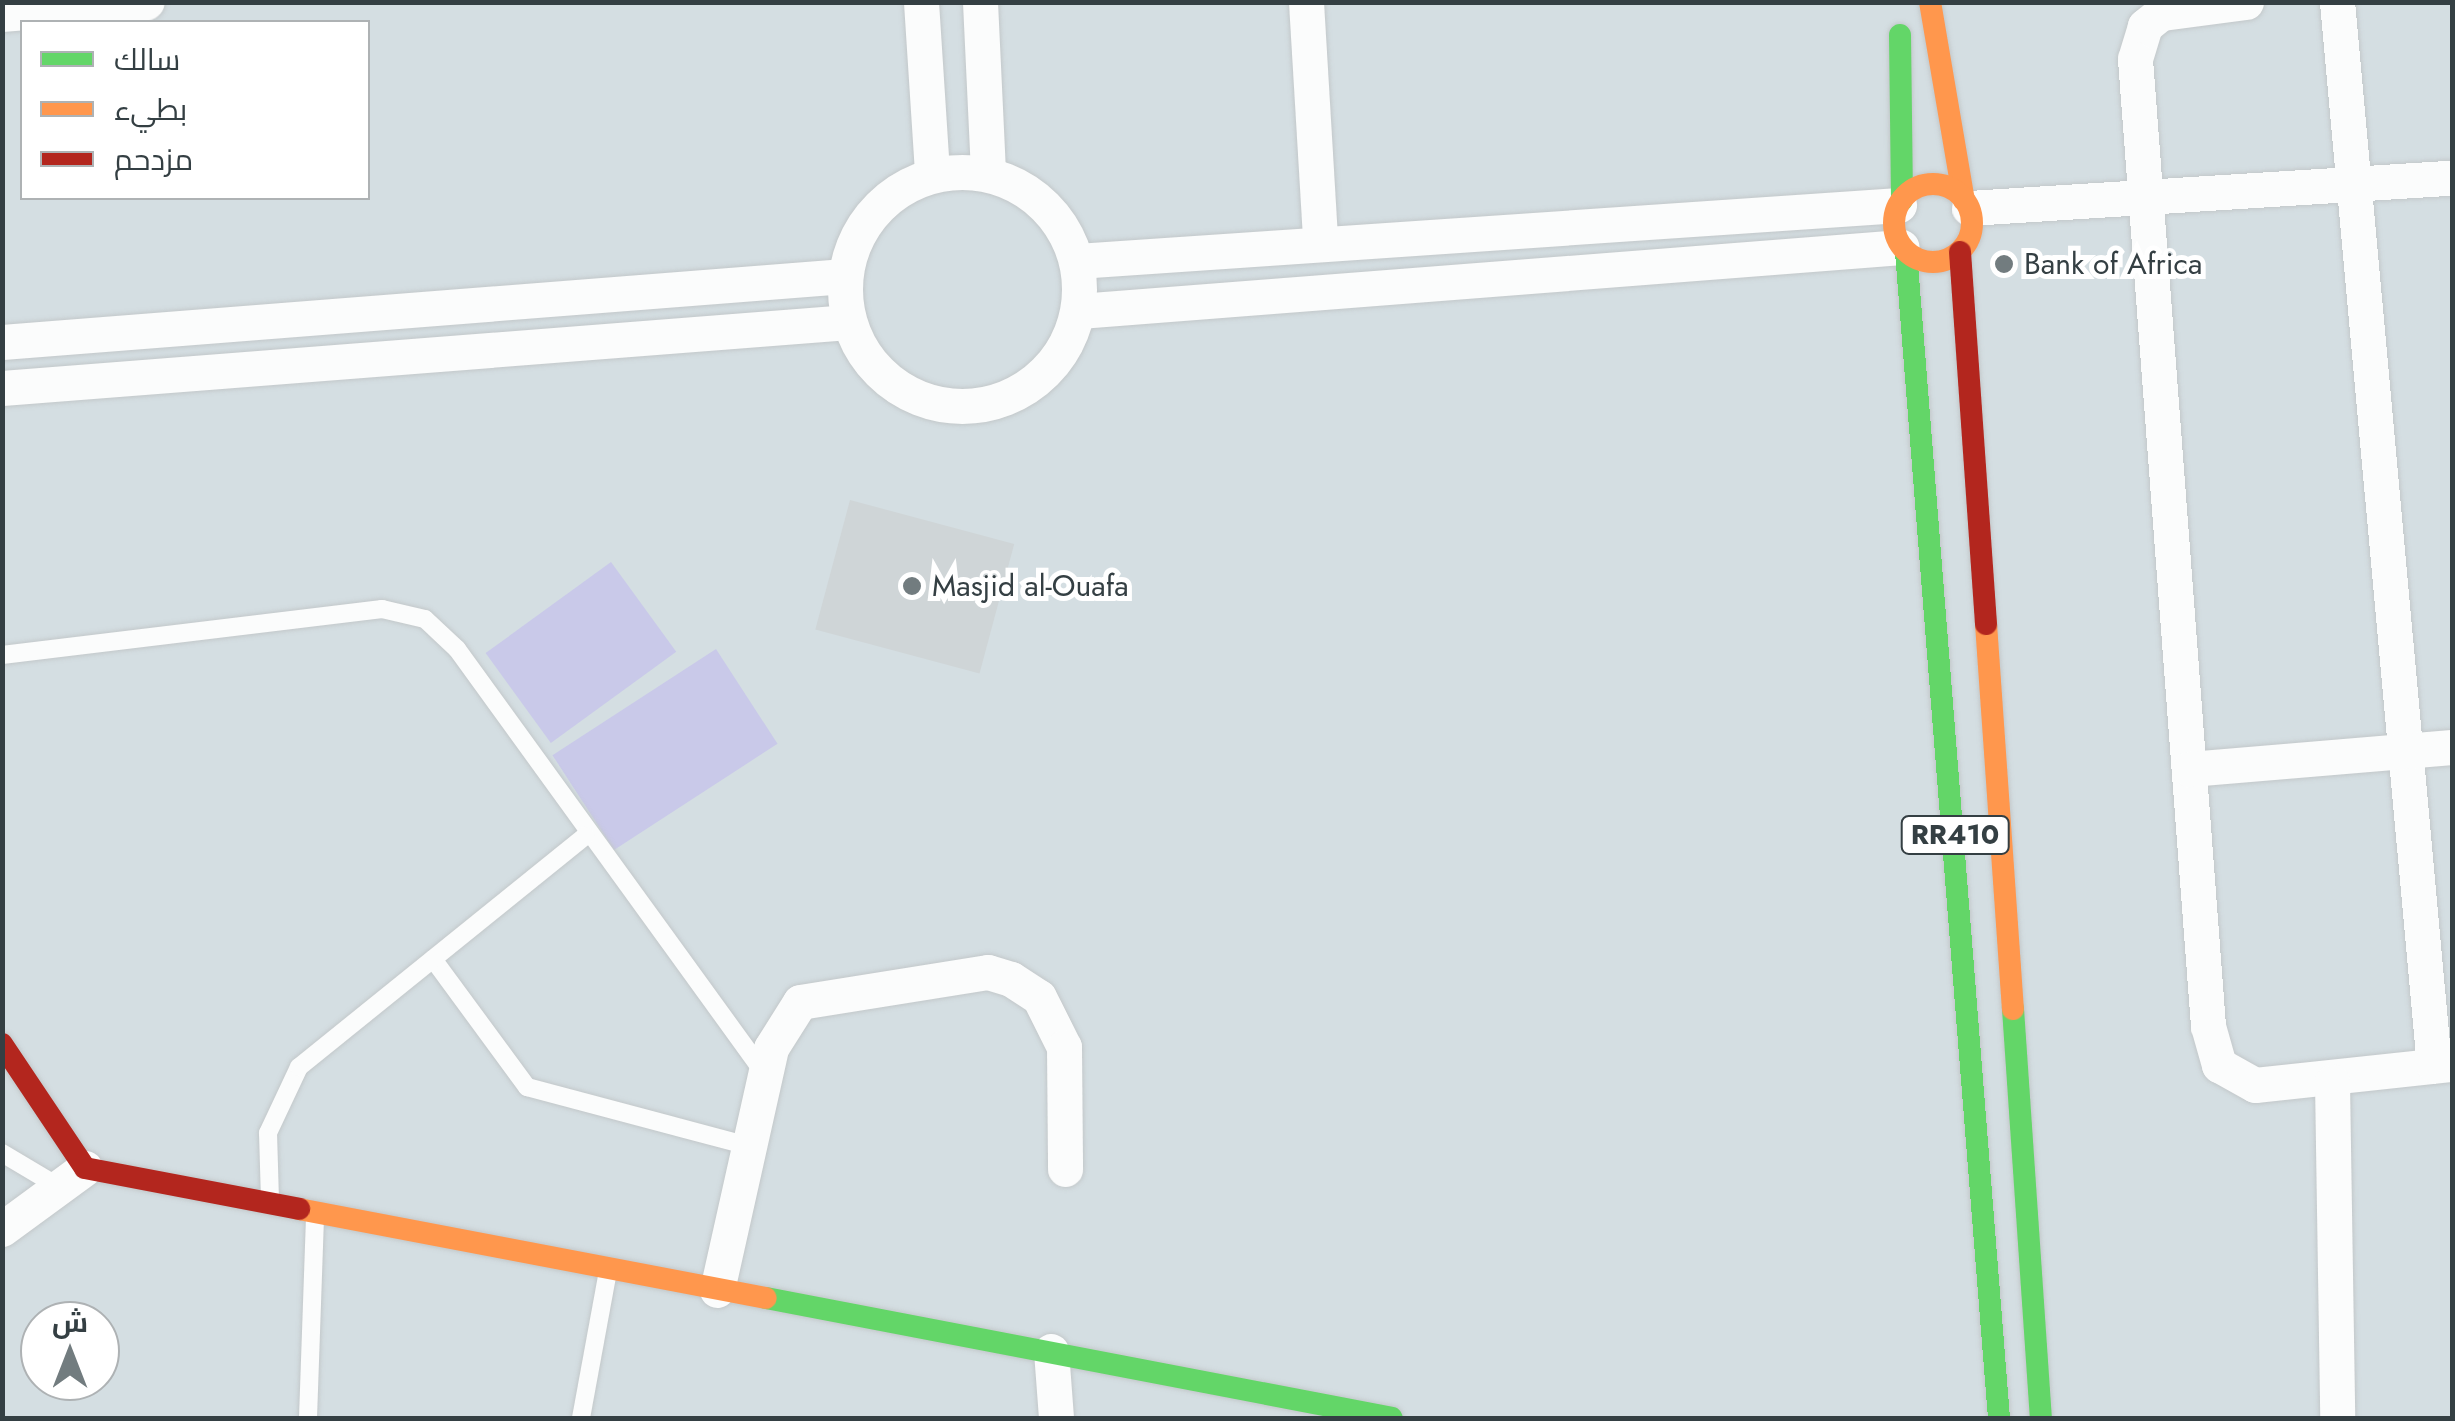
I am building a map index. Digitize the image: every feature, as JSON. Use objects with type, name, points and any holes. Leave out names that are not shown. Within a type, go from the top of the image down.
[{"type":"main road","name":"RR410","points":[[1898,2],[1900,202],[1999,1418]]},
{"type":"main road","name":"RR410","points":[[1930,2],[1971,231],[1960,252],[2041,1418]]},
{"type":"main road","points":[[1900,202],[1941,185],[1967,204]]},
{"type":"main road","points":[[1904,250],[1933,262],[1960,252]]},
{"type":"main road","points":[[2,1044],[72,1177],[270,1204],[1050,1351],[1248,1404],[1392,1418]]},
{"type":"street","points":[[2,14],[147,2]]},
{"type":"street","points":[[921,2],[932,174]]},
{"type":"street","points":[[980,2],[988,174]]},
{"type":"street","points":[[1306,2],[1320,240]]},
{"type":"street","points":[[2246,2],[2178,8],[2145,26],[2135,59],[2138,193],[2208,1026],[2219,1065],[2255,1086],[2332,1082],[2443,1065],[2406,751],[2360,188],[2337,2]]},
{"type":"street","points":[[932,174],[988,174],[1038,198],[1077,261],[1078,311],[1040,378],[968,407],[893,386],[848,322],[844,276],[869,216],[932,174]]},
{"type":"street","points":[[1967,204],[2138,193],[2360,188],[2452,178]]},
{"type":"street","points":[[1077,261],[1320,240],[1900,202]]},
{"type":"street","points":[[1078,311],[1904,250]]},
{"type":"street","points":[[2,342],[844,276]]},
{"type":"street","points":[[2,388],[848,322]]},
{"type":"street","points":[[2188,769],[2452,747]]},
{"type":"street","points":[[717,1290],[778,1025],[800,1002],[973,974],[1010,980],[1039,998],[1064,1047],[1065,1169]]},
{"type":"street","points":[[2332,1082],[2337,1418]]},
{"type":"street","points":[[2,1229],[72,1177]]},
{"type":"street","points":[[1050,1351],[1056,1418]]},
{"type":"lane","points":[[2,655],[302,616],[411,612],[457,650],[586,836],[766,1075]]},
{"type":"lane","points":[[270,1204],[268,1133],[284,1090],[299,1067],[586,836]]},
{"type":"lane","points":[[433,959],[528,1087],[750,1146]]},
{"type":"lane","points":[[2,1153],[72,1177]]},
{"type":"lane","points":[[308,1418],[315,1213]]},
{"type":"lane","points":[[581,1418],[608,1269]]},
{"type":"shaded area","points":[[3,3],[2452,3],[2452,1418],[3,1418]]},
{"type":"shaded area","points":[[611,562],[676,652],[551,743],[486,653]]},
{"type":"shaded area","points":[[716,649],[778,744],[614,850],[552,755]]},
{"type":"building","name":"Masjid al-Ouafa","points":[[850,500],[1014,544],[980,673],[815,629]]},
{"type":"traffic: fast","points":[[1900,35],[1902,200]]},
{"type":"traffic: fast","points":[[1906,252],[1999,1418]]},
{"type":"traffic: fast","points":[[2013,1009],[2041,1418]]},
{"type":"traffic: fast","points":[[766,1298],[1392,1418]]},
{"type":"traffic: slow","points":[[1930,2],[1964,200]]},
{"type":"traffic: slow","points":[[1933,184],[1948,187],[1960,196],[1969,208],[1972,223],[1969,238],[1960,250],[1948,259],[1933,262],[1918,259],[1906,250],[1897,238],[1894,223],[1897,208],[1906,196],[1918,187],[1933,184]]},
{"type":"traffic: slow","points":[[1986,624],[2013,1009]]},
{"type":"traffic: slow","points":[[299,1209],[766,1298]]},
{"type":"traffic: jam","points":[[1960,252],[1986,624]]},
{"type":"traffic: jam","points":[[2,1044],[85,1168],[299,1209]]},
{"type":"place","name":"Bank of Africa","points":[[2004,264]]},
{"type":"place","name":"Masjid al-Ouafa","points":[[912,586]]}]
